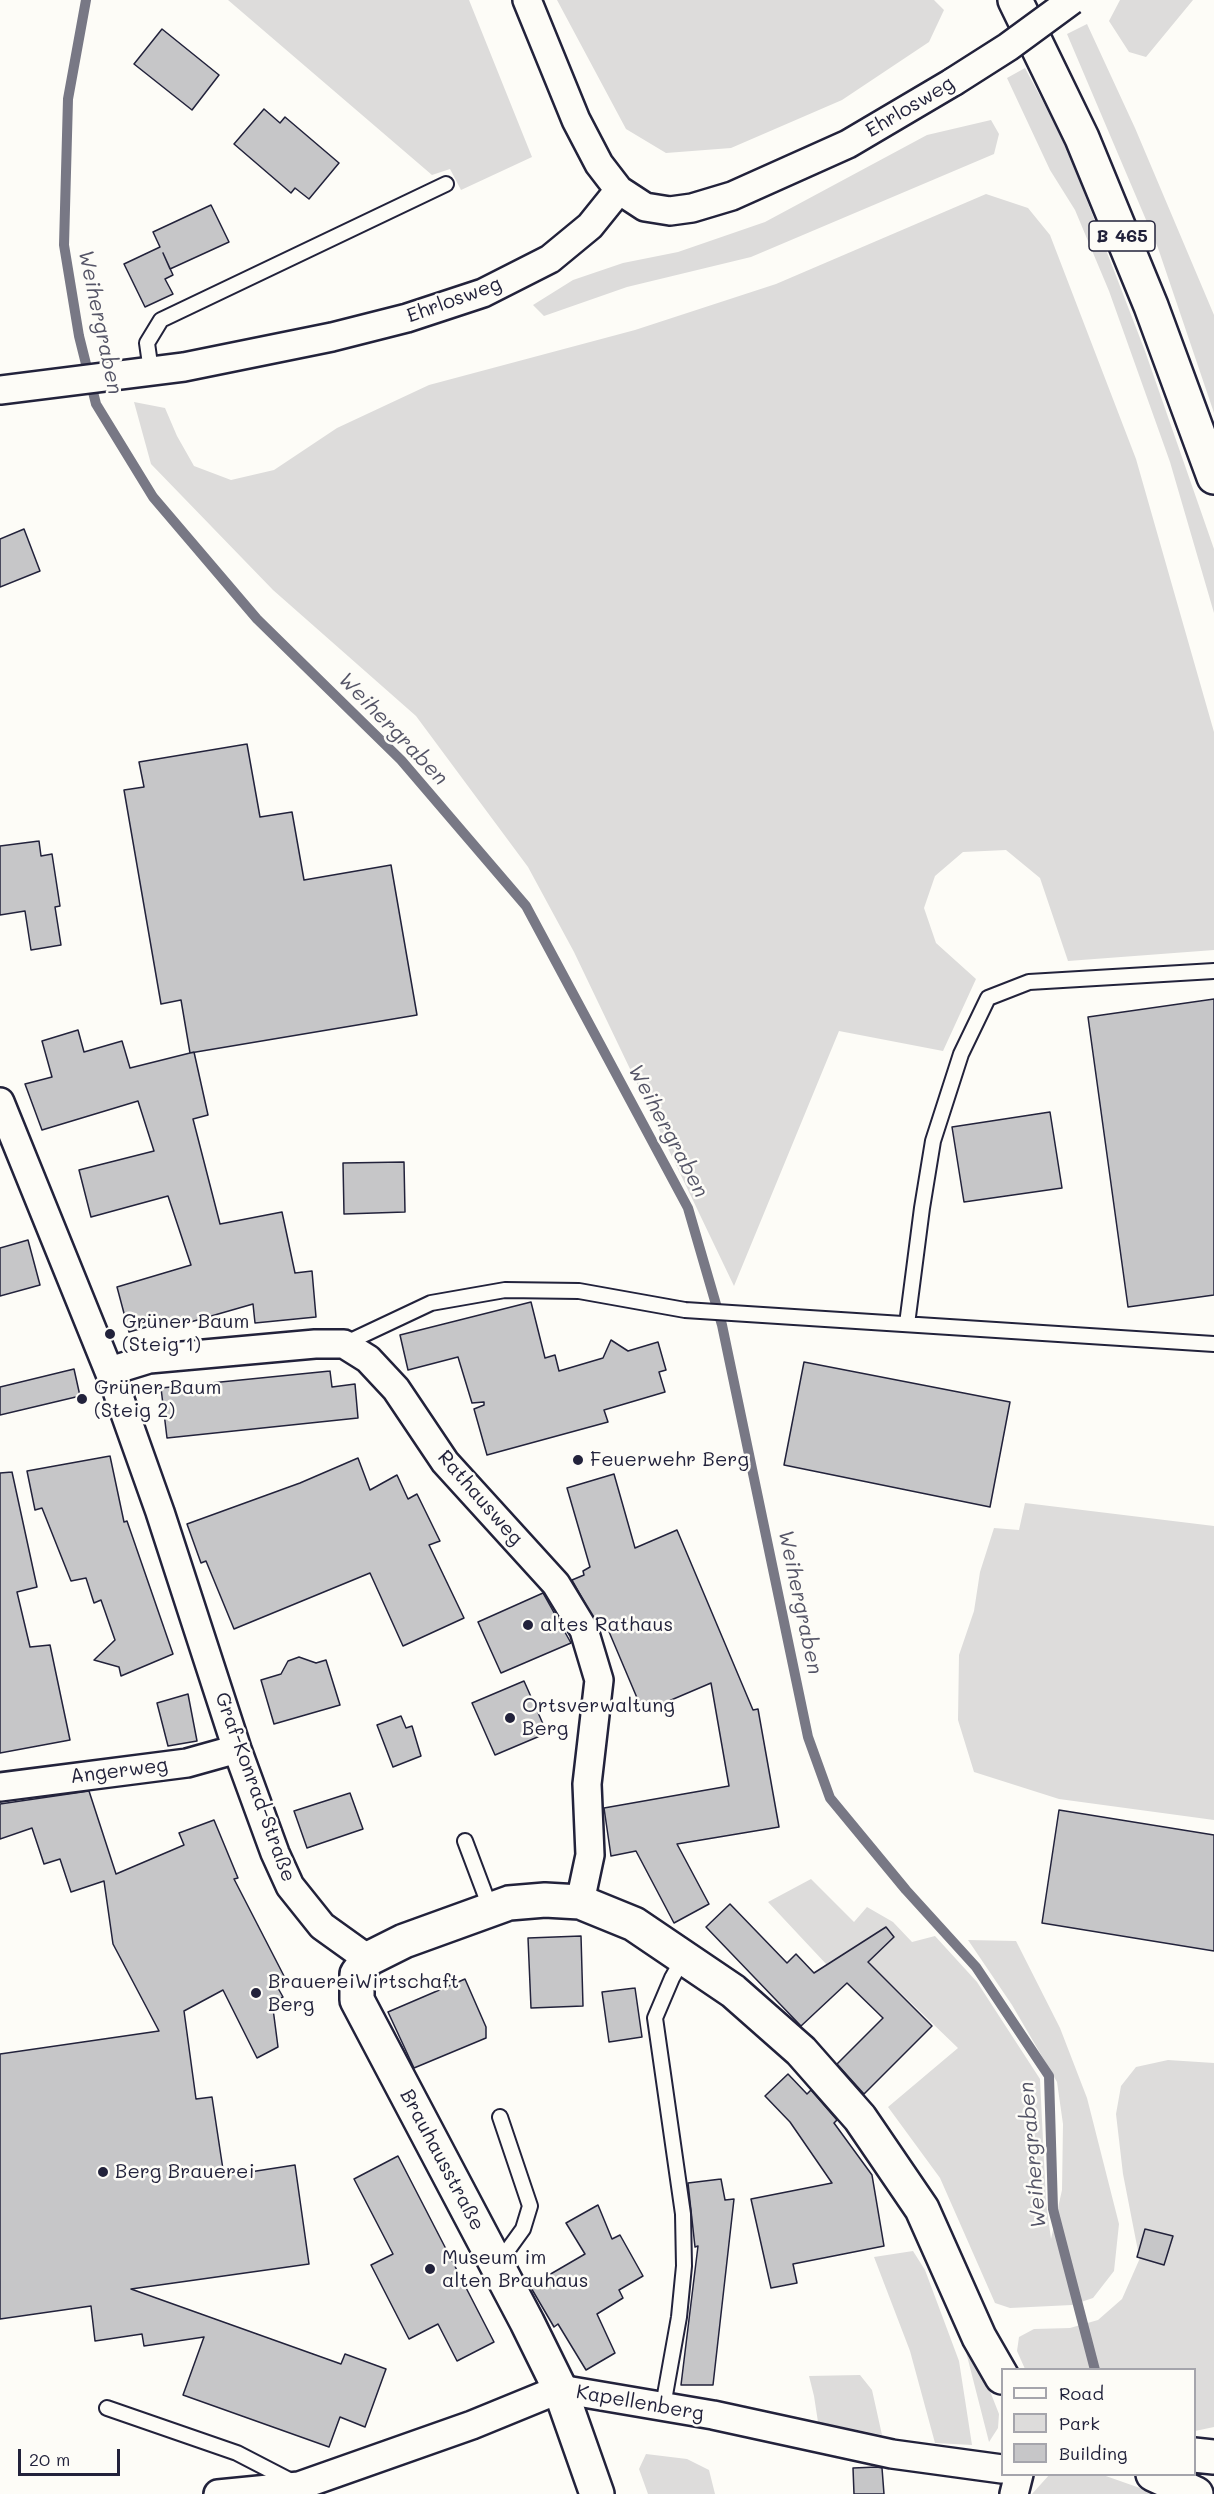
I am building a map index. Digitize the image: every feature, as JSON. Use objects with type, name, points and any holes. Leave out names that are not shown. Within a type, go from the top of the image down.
[{"type":"street","points":[[527,0],[576,120],[599,164],[619,190]]},
{"type":"street","name":"B 465","points":[[1015,0],[1082,138],[1151,306],[1214,477]]},
{"type":"street","name":"Ehrlosweg","points":[[0,390],[152,371],[333,337],[407,318],[483,293],[550,259],[590,226],[619,190],[645,207],[670,211],[692,208],[732,196],[848,144],[1008,47],[1072,0]]},
{"type":"street","name":"Graf-Konrad-Straße","points":[[0,1102],[110,1371],[160,1512],[237,1749],[275,1853],[290,1886],[322,1926],[368,1959]]},
{"type":"street","points":[[110,1371],[149,1359],[305,1344],[344,1344]]},
{"type":"street","name":"Rathausweg","points":[[344,1344],[368,1359],[396,1389],[446,1462],[556,1584],[584,1630],[599,1680],[587,1784],[590,1855],[580,1902]]},
{"type":"street","name":"Angerweg","points":[[0,1787],[187,1763],[237,1749]]},
{"type":"street","points":[[368,1959],[404,1941],[509,1903],[545,1900],[580,1902],[634,1924],[685,1956],[734,1991],[801,2051],[860,2118],[922,2209],[979,2337],[1001,2375]]},
{"type":"street","name":"Brauhausstraße","points":[[368,1959],[357,1974],[357,2000],[560,2389],[597,2494]]},
{"type":"street","name":"Kapellenberg","points":[[218,2494],[297,2490],[472,2425],[560,2389],[713,2415],[892,2454],[1001,2469]]},
{"type":"street","points":[[1014,2494],[1019,2476]]},
{"type":"street","points":[[1155,2476],[1196,2494]]},
{"type":"lane","points":[[152,371],[147,343],[160,320],[446,184]]},
{"type":"lane","points":[[908,1324],[922,1208],[933,1142],[961,1054],[988,998],[1029,982],[1214,971]]},
{"type":"lane","points":[[344,1344],[431,1303],[505,1290],[579,1291],[702,1311],[1214,1344]]},
{"type":"lane","points":[[465,1841],[491,1910]]},
{"type":"lane","points":[[663,2406],[679,2317],[684,2266],[683,2214],[655,2018],[672,1978],[685,1956]]},
{"type":"lane","points":[[497,2265],[523,2229],[530,2206],[500,2117]]},
{"type":"lane","points":[[107,2408],[237,2453],[297,2490]]},
{"type":"green space","points":[[228,0],[469,0],[532,157],[461,190],[450,169],[432,175]]},
{"type":"green space","points":[[557,0],[934,0],[944,10],[929,42],[842,100],[731,148],[666,153],[626,129]]},
{"type":"green space","points":[[1120,0],[1193,0],[1146,57],[1129,52],[1109,21]]},
{"type":"green space","points":[[1087,24],[1135,128],[1214,315],[1214,413],[1158,248],[1067,34]]},
{"type":"green space","points":[[1025,68],[1064,141],[1145,351],[1214,549],[1214,613],[1170,462],[1109,291],[1075,210],[1050,170],[1007,78]]},
{"type":"green space","points":[[991,120],[999,134],[994,154],[751,257],[627,287],[544,316],[533,305],[573,280],[623,263],[678,252],[765,222],[927,135]]},
{"type":"green space","points":[[986,194],[1028,208],[1050,235],[1136,459],[1214,732],[1214,950],[1068,961],[1040,878],[1006,850],[963,852],[935,876],[924,908],[936,943],[976,979],[943,1051],[839,1031],[734,1286],[574,952],[528,867],[416,716],[273,590],[151,464],[134,402],[165,408],[194,466],[231,480],[274,470],[337,428],[429,385],[635,330],[776,284]]},
{"type":"green space","points":[[1025,1503],[1214,1526],[1214,1820],[1059,1799],[974,1772],[958,1720],[959,1655],[974,1611],[980,1572],[994,1528],[1019,1530]]},
{"type":"green space","points":[[811,1879],[854,1922],[867,1907],[893,1922],[912,1942],[935,1936],[977,1982],[1040,2079],[1046,2202],[1051,2239],[1062,2190],[1063,2124],[1057,2082],[1012,2005],[968,1940],[1016,1941],[1060,2028],[1087,2098],[1119,2224],[1114,2271],[1093,2298],[1072,2305],[1010,2308],[995,2303],[940,2178],[888,2107],[958,2048],[854,1948],[827,1965],[768,1902]]},
{"type":"green space","points":[[1168,2060],[1214,2063],[1214,2427],[1196,2431],[1196,2368],[1025,2368],[1017,2351],[1019,2337],[1034,2329],[1070,2328],[1098,2320],[1122,2299],[1140,2258],[1164,2264],[1172,2236],[1145,2229],[1138,2251],[1123,2174],[1116,2114],[1121,2086],[1136,2067]]},
{"type":"green space","points":[[913,2251],[925,2270],[959,2361],[972,2445],[935,2443],[910,2351],[874,2257]]},
{"type":"green space","points":[[964,2344],[988,2386],[999,2414],[998,2428],[989,2442]]},
{"type":"green space","points":[[860,2375],[872,2390],[882,2435],[818,2422],[809,2376]]},
{"type":"green space","points":[[646,2454],[687,2459],[709,2470],[715,2494],[648,2494],[639,2469]]},
{"type":"green space","points":[[1048,2476],[1106,2476],[1157,2494],[1032,2494]]},
{"type":"building","points":[[162,29],[219,75],[192,110],[134,64]]},
{"type":"building","points":[[264,109],[280,123],[285,117],[339,163],[309,199],[295,188],[291,193],[234,144]]},
{"type":"building","points":[[211,205],[229,242],[170,269],[173,275],[165,279],[173,294],[145,307],[124,264],[160,247],[153,232]]},
{"type":"building","points":[[24,529],[40,571],[0,587],[0,539]]},
{"type":"building","points":[[247,744],[260,817],[292,812],[304,880],[391,865],[417,1015],[190,1053],[181,1000],[161,1004],[124,790],[144,787],[139,762]]},
{"type":"building","points":[[39,841],[41,856],[52,854],[60,906],[55,907],[61,945],[31,950],[25,911],[0,915],[0,846]]},
{"type":"building","points":[[1214,999],[1214,1295],[1128,1307],[1088,1017]]},
{"type":"building","points":[[78,1030],[84,1052],[122,1041],[130,1068],[194,1052],[208,1115],[193,1119],[220,1224],[282,1212],[295,1273],[312,1271],[316,1317],[255,1323],[253,1304],[173,1327],[171,1320],[129,1332],[117,1287],[191,1265],[168,1196],[91,1217],[79,1170],[154,1151],[138,1101],[42,1130],[25,1084],[52,1077],[42,1041]]},
{"type":"building","points":[[1050,1112],[1062,1188],[964,1202],[952,1127]]},
{"type":"building","points":[[404,1162],[405,1212],[344,1214],[343,1163]]},
{"type":"building","points":[[28,1240],[40,1285],[0,1296],[0,1248]]},
{"type":"building","points":[[531,1302],[545,1358],[555,1355],[559,1371],[603,1358],[611,1340],[628,1351],[658,1342],[666,1370],[659,1372],[665,1392],[604,1410],[608,1422],[487,1455],[474,1409],[484,1405],[484,1402],[472,1403],[458,1357],[408,1370],[400,1335]]},
{"type":"building","points":[[804,1362],[1010,1402],[990,1507],[784,1465]]},
{"type":"building","points":[[74,1369],[80,1396],[0,1415],[0,1387]]},
{"type":"building","points":[[330,1371],[332,1387],[355,1384],[358,1418],[167,1438],[161,1388]]},
{"type":"building","points":[[110,1456],[124,1522],[127,1521],[173,1654],[121,1676],[119,1667],[94,1660],[115,1640],[101,1600],[94,1603],[86,1578],[71,1581],[42,1508],[35,1510],[27,1471]]},
{"type":"building","points":[[358,1458],[370,1490],[397,1475],[408,1499],[417,1494],[440,1541],[429,1545],[464,1618],[403,1646],[370,1573],[234,1629],[206,1561],[201,1563],[187,1524],[300,1483]]},
{"type":"building","points":[[12,1472],[37,1587],[17,1592],[30,1647],[50,1645],[70,1740],[0,1753],[0,1473]]},
{"type":"building","points":[[614,1474],[635,1548],[677,1530],[753,1710],[758,1709],[779,1827],[677,1844],[709,1904],[674,1923],[636,1851],[611,1856],[604,1808],[729,1786],[711,1683],[643,1712],[607,1627],[600,1630],[572,1580],[584,1575],[583,1571],[590,1567],[567,1488]]},
{"type":"building","name":"altes Rathaus","points":[[543,1593],[571,1643],[501,1673],[478,1622]]},
{"type":"building","points":[[299,1657],[316,1663],[326,1660],[340,1705],[274,1724],[261,1680],[281,1674],[288,1661]]},
{"type":"building","name":"Ortsverwaltung Berg","points":[[524,1681],[547,1733],[495,1755],[472,1703]]},
{"type":"building","points":[[188,1694],[197,1741],[168,1746],[157,1703]]},
{"type":"building","points":[[401,1716],[406,1728],[412,1726],[421,1756],[393,1767],[377,1725]]},
{"type":"building","points":[[89,1791],[116,1874],[184,1845],[179,1833],[214,1820],[238,1878],[234,1879],[284,1976],[274,1981],[283,1997],[272,2001],[278,2047],[257,2058],[223,1990],[184,2011],[196,2099],[212,2097],[224,2176],[295,2165],[309,2264],[131,2289],[341,2364],[345,2354],[386,2369],[365,2427],[340,2417],[329,2447],[183,2395],[204,2337],[144,2346],[142,2334],[95,2341],[91,2306],[0,2319],[0,2054],[159,2031],[113,1944],[104,1881],[71,1892],[60,1859],[44,1864],[32,1828],[0,1839],[0,1804]]},
{"type":"building","points":[[350,1793],[363,1829],[307,1848],[294,1811]]},
{"type":"building","points":[[1059,1810],[1214,1835],[1214,1951],[1042,1923]]},
{"type":"building","points":[[730,1904],[787,1963],[796,1954],[814,1973],[886,1927],[894,1937],[868,1962],[932,2026],[864,2094],[837,2064],[883,2018],[847,1983],[801,2026],[706,1927]]},
{"type":"building","points":[[581,1936],[583,2006],[531,2008],[528,1938]]},
{"type":"building","points":[[465,1979],[486,2027],[486,2038],[414,2068],[388,2012]]},
{"type":"building","points":[[635,1988],[642,2037],[609,2042],[602,1992]]},
{"type":"building","points":[[788,2074],[807,2094],[811,2090],[837,2120],[834,2123],[872,2175],[884,2246],[793,2264],[797,2283],[771,2288],[751,2199],[832,2183],[790,2122],[765,2096]]},
{"type":"building","points":[[398,2156],[494,2342],[457,2361],[438,2324],[409,2339],[371,2265],[393,2254],[354,2179]]},
{"type":"building","points":[[721,2179],[725,2200],[734,2199],[713,2385],[681,2385],[698,2246],[695,2247],[688,2183]]},
{"type":"building","points":[[598,2205],[612,2239],[620,2235],[643,2276],[619,2290],[623,2298],[597,2314],[615,2353],[586,2370],[558,2324],[554,2327],[530,2286],[585,2254],[566,2223]]},
{"type":"building","points":[[1145,2229],[1173,2236],[1164,2265],[1137,2257]]},
{"type":"building","points":[[853,2468],[882,2468],[884,2494],[854,2494]]},
{"type":"waterway","name":"Weihergraben","points":[[86,0],[68,99],[64,245],[79,336],[96,404],[153,497],[257,619],[401,760],[526,906],[688,1208],[722,1325],[808,1737],[830,1798],[906,1890],[976,1967],[1049,2076],[1053,2209],[1094,2368]]},
{"type":"place","name":"Grüner Baum (Steig 1)","points":[[110,1334]]},
{"type":"place","name":"Grüner Baum (Steig 2)","points":[[82,1399]]},
{"type":"place","name":"Feuerwehr Berg","points":[[578,1460]]},
{"type":"place","name":"altes Rathaus","points":[[528,1625]]},
{"type":"place","name":"Ortsverwaltung Berg","points":[[510,1718]]},
{"type":"place","name":"BrauereiWirtschaft Berg","points":[[256,1993]]},
{"type":"place","name":"Berg Brauerei","points":[[103,2172]]},
{"type":"place","name":"Museum im alten Brauhaus","points":[[430,2269]]}]
